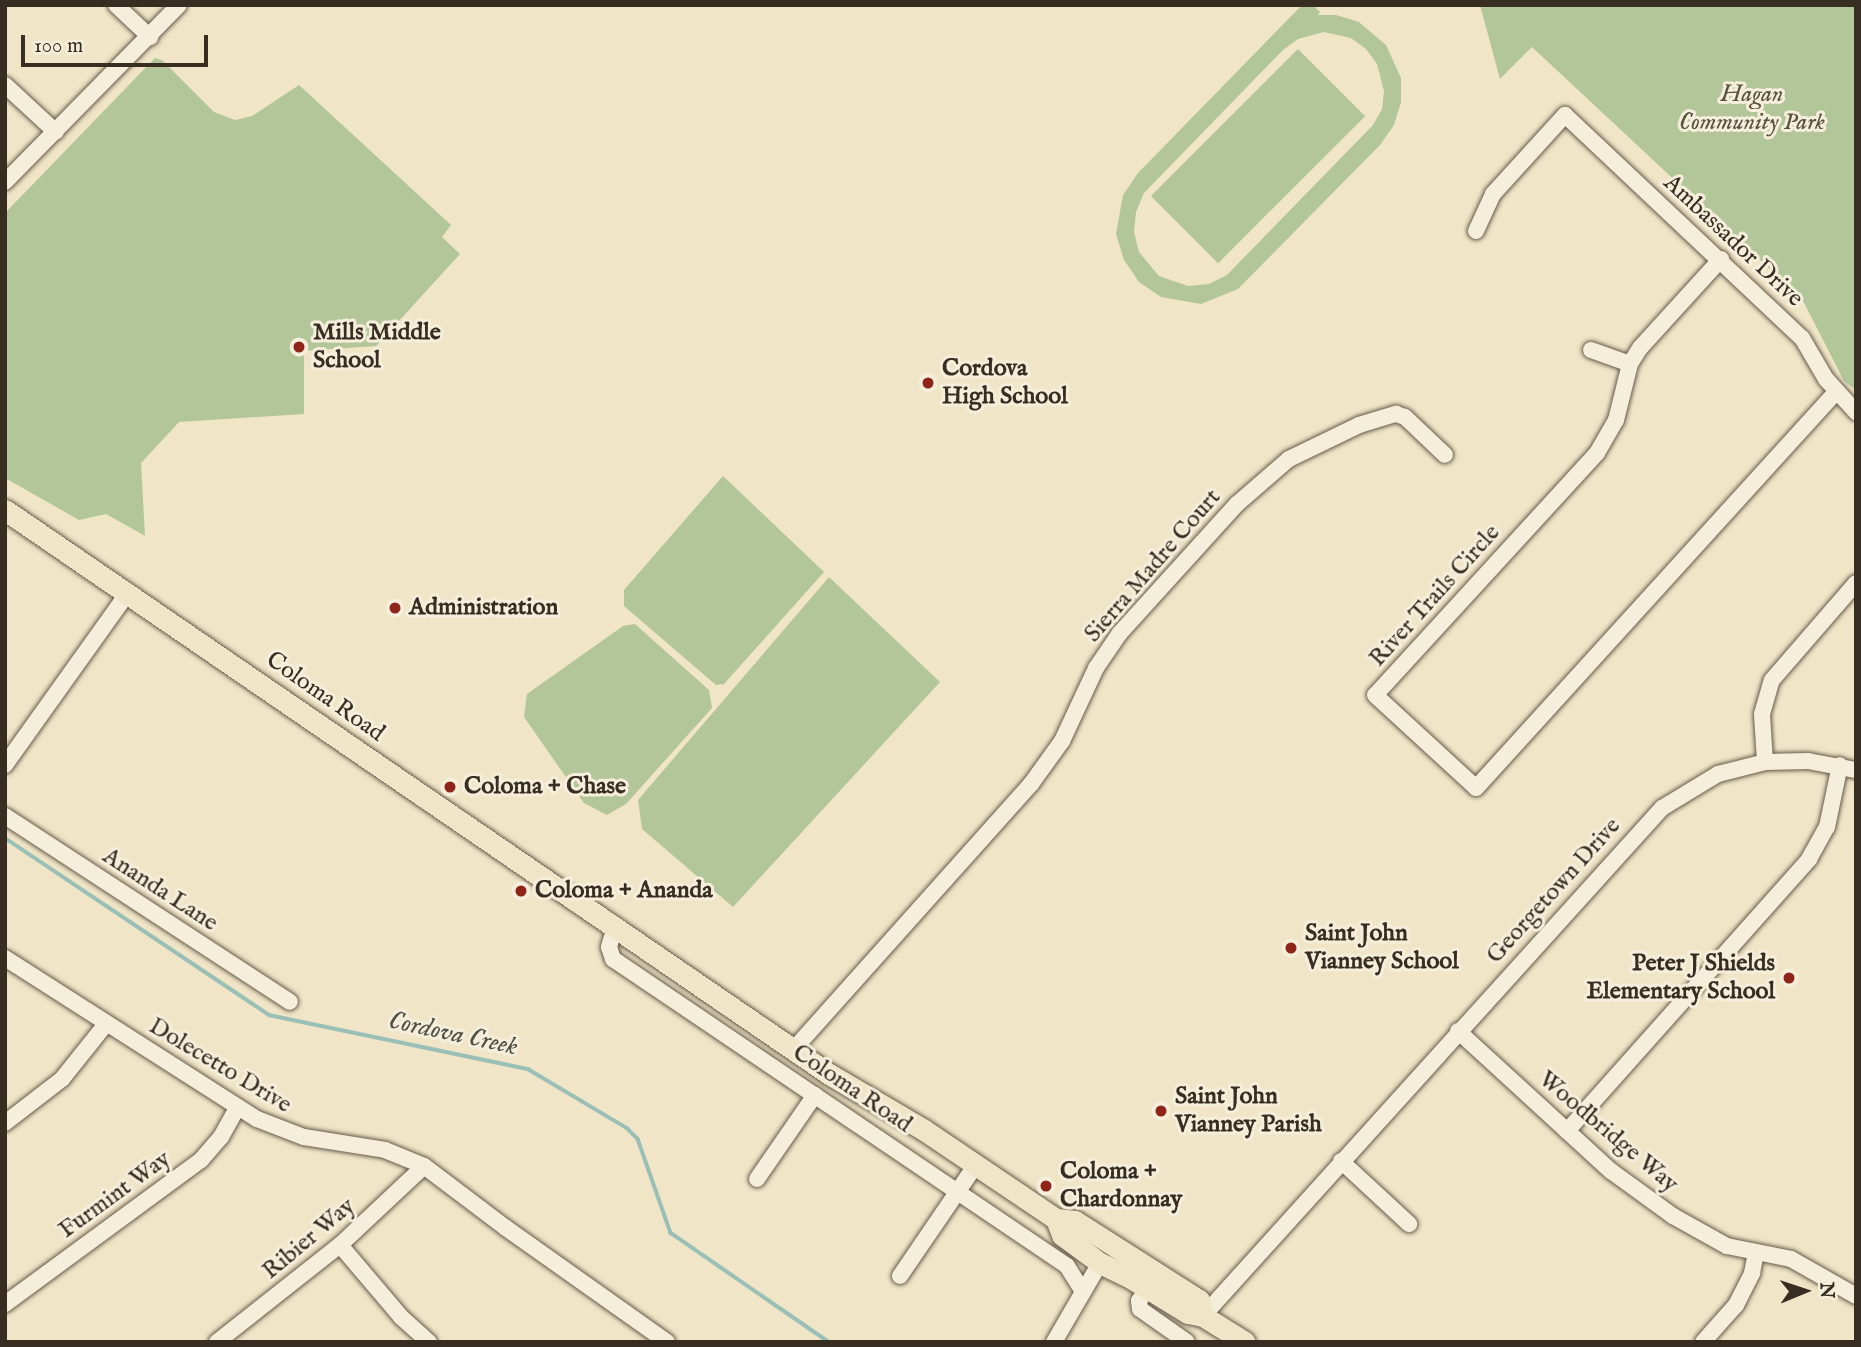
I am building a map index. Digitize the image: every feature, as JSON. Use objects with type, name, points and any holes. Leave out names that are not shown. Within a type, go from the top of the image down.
[{"type":"main road","name":"Coloma Road","points":[[5,510],[794,1049],[1056,1219],[1080,1224],[1199,1300],[1203,1316]]},
{"type":"main road","name":"Coloma Road","points":[[1056,1219],[1062,1236],[1100,1263],[1188,1313],[1203,1316],[1245,1342]]},
{"type":"main road","points":[[1080,1224],[1097,1247],[1100,1263]]},
{"type":"street","points":[[116,5],[150,37]]},
{"type":"street","points":[[5,182],[179,5]]},
{"type":"street","points":[[5,85],[57,132]]},
{"type":"street","name":"Ambassador Drive","points":[[1476,231],[1493,194],[1565,115],[1802,338],[1836,392],[1856,412]]},
{"type":"street","name":"River Trails Circle","points":[[1721,259],[1640,348],[1630,364],[1616,420],[1597,453],[1375,695],[1476,788],[1836,392]]},
{"type":"street","points":[[1591,349],[1630,364]]},
{"type":"street","name":"Sierra Madre Court","points":[[794,1049],[1031,784],[1062,741],[1096,668],[1120,634],[1237,504],[1289,458],[1359,425],[1396,414],[1405,417],[1445,455]]},
{"type":"street","points":[[1765,762],[1762,714],[1772,680],[1856,583]]},
{"type":"street","points":[[5,765],[127,594]]},
{"type":"street","name":"Georgetown Drive","points":[[1203,1316],[1662,808],[1709,779],[1765,762],[1808,761],[1848,768]]},
{"type":"street","points":[[1567,1131],[1809,859],[1827,827],[1848,768]]},
{"type":"street","name":"Ananda Lane","points":[[5,816],[290,1002]]},
{"type":"street","name":"Coloma Road","points":[[615,927],[609,947],[613,959],[1067,1266],[1082,1290]]},
{"type":"street","name":"Dolecetto Drive","points":[[5,958],[257,1119],[304,1138],[385,1150],[424,1166],[506,1228],[667,1342]]},
{"type":"street","points":[[5,1123],[62,1079],[106,1024]]},
{"type":"street","name":"Woodbridge Way","points":[[1458,1031],[1611,1171],[1673,1216],[1727,1246],[1791,1259],[1856,1296]]},
{"type":"street","points":[[757,1179],[815,1095]]},
{"type":"street","name":"Furmint Way","points":[[5,1304],[201,1160],[221,1137],[237,1108]]},
{"type":"street","points":[[1341,1161],[1409,1224]]},
{"type":"street","name":"Ribier Way","points":[[223,1340],[340,1245],[424,1166]]},
{"type":"street","points":[[900,1276],[975,1166]]},
{"type":"street","points":[[340,1245],[401,1317],[429,1342]]},
{"type":"street","points":[[1703,1342],[1736,1304],[1752,1273],[1756,1253]]},
{"type":"street","points":[[1054,1342],[1100,1263]]},
{"type":"street","points":[[1148,1288],[1139,1301],[1140,1309],[1187,1342]]},
{"type":"green space","points":[[1302,5],[1313,5],[1320,12],[1318,15],[1336,15],[1359,22],[1386,45],[1401,78],[1401,102],[1394,125],[1380,145],[1238,289],[1201,304],[1161,297],[1139,282],[1124,260],[1116,234],[1123,195],[1138,173]],"holes":[[[1324,32],[1351,38],[1366,49],[1377,64],[1384,91],[1382,109],[1373,125],[1227,275],[1209,284],[1188,286],[1159,276],[1139,252],[1134,232],[1136,212],[1144,193],[1283,50],[1298,39]]]},
{"type":"green space","name":"Hagan Community Park","points":[[1480,5],[1856,5],[1856,390],[1844,381],[1802,299],[1532,47],[1500,79]]},
{"type":"green space","points":[[1298,49],[1365,116],[1218,263],[1151,196]]},
{"type":"green space","points":[[155,58],[162,60],[214,112],[235,120],[252,116],[299,85],[451,225],[442,237],[460,254],[376,346],[304,351],[304,414],[179,422],[141,463],[145,536],[106,514],[79,520],[5,478],[5,213]]},
{"type":"green space","points":[[723,476],[824,572],[724,684],[716,685],[624,606],[624,590]]},
{"type":"green space","points":[[829,577],[940,682],[733,907],[642,829],[638,800]]},
{"type":"green space","points":[[635,624],[709,690],[712,708],[626,804],[607,815],[584,803],[524,717],[527,694],[623,626]]},
{"type":"waterway","name":"Cordova Creek","points":[[5,838],[269,1015],[528,1069],[627,1128],[638,1139],[671,1233],[829,1342]]},
{"type":"place","name":"Mills Middle School","points":[[299,347]]},
{"type":"place","name":"Cordova High School","points":[[928,383]]},
{"type":"place","name":"Administration","points":[[395,608]]},
{"type":"place","name":"Coloma + Chase","points":[[450,787]]},
{"type":"place","name":"Coloma + Ananda","points":[[521,891]]},
{"type":"place","name":"Saint John Vianney School","points":[[1291,948]]},
{"type":"place","name":"Peter J Shields Elementary School","points":[[1789,978]]},
{"type":"place","name":"Saint John Vianney Parish","points":[[1161,1111]]},
{"type":"place","name":"Coloma + Chardonnay","points":[[1046,1186]]}]
